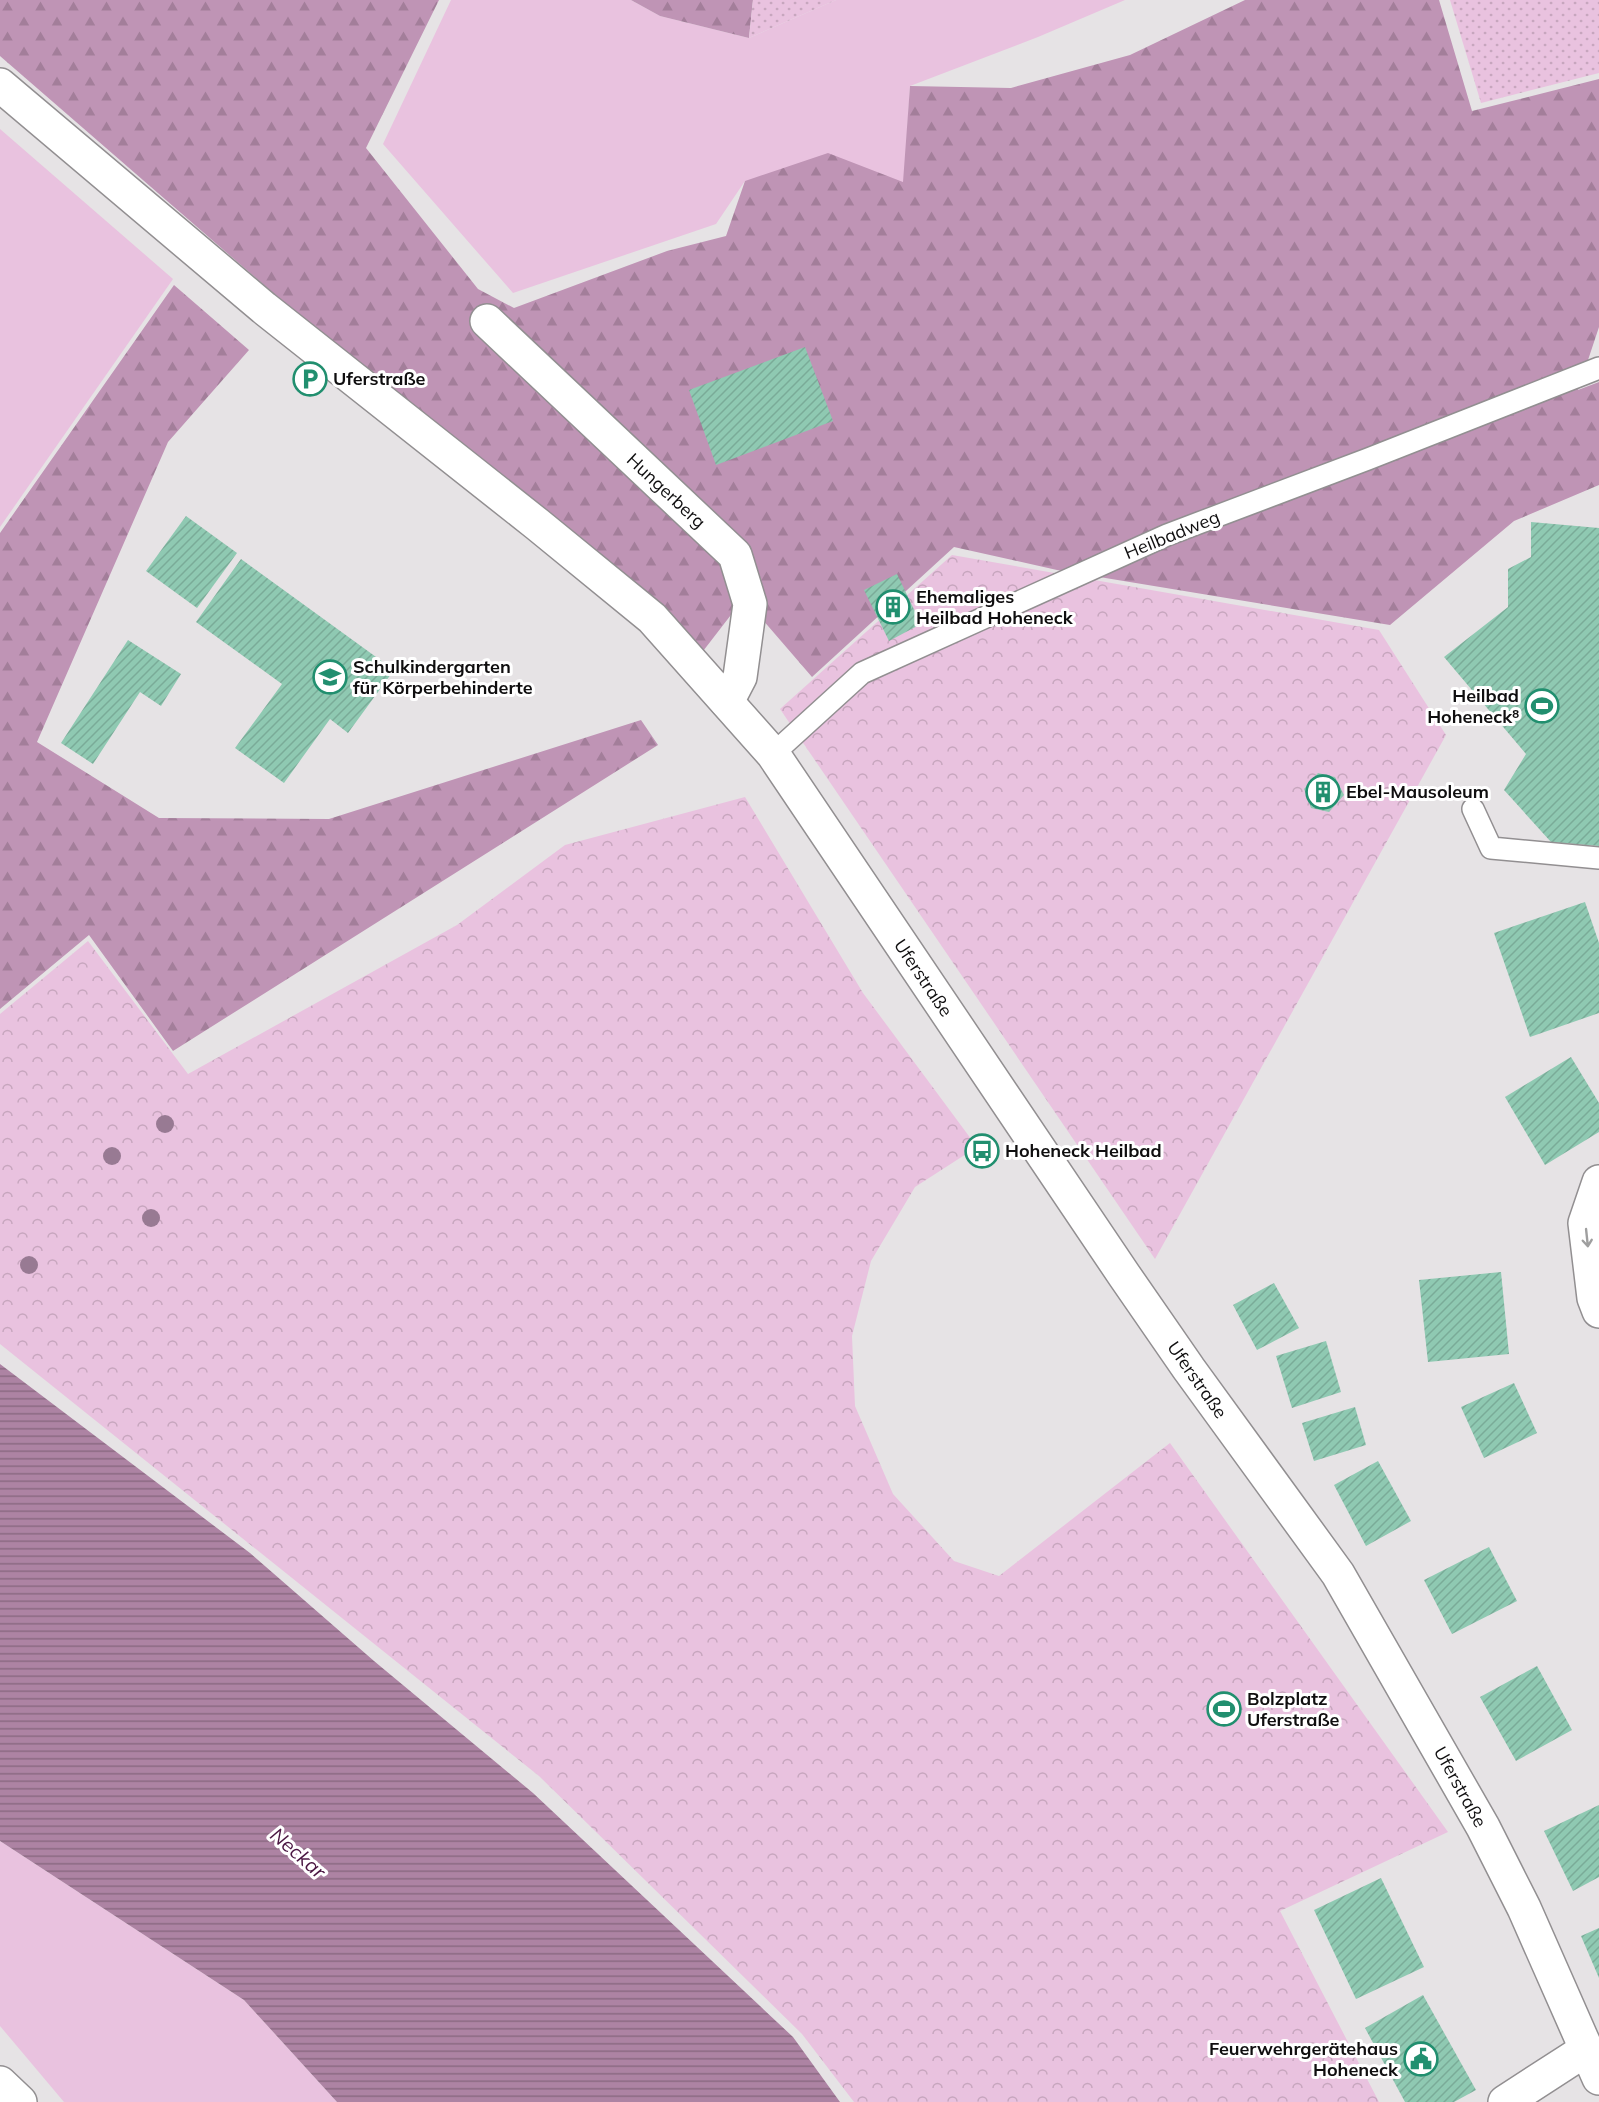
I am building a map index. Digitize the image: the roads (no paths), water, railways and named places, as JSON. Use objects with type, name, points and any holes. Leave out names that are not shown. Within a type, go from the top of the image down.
[{"type":"street","name":"Uferstraße","points":[[0,85],[264,308],[537,524],[651,618],[774,754],[1124,1275],[1189,1369],[1338,1574],[1483,1827],[1524,1908],[1593,2063]]},
{"type":"street","name":"Hungerberg","points":[[487,321],[735,555],[750,604],[740,677],[728,702]]},
{"type":"street","points":[[1599,1182],[1586,1223],[1593,1298],[1599,1311]]},
{"type":"street","points":[[1505,2102],[1593,2063]]},
{"type":"street","points":[[0,2083],[20,2102]]},
{"type":"lane","name":"Heilbadweg","points":[[774,754],[862,673],[1167,535],[1599,368]]},
{"type":"lane","points":[[1473,809],[1491,848],[1599,858]]},
{"type":"water","name":"Neckar","points":[[0,1364],[250,1553],[374,1661],[533,1793],[793,2037],[840,2102],[337,2102],[244,2000],[0,1841]]},
{"type":"place","name":"Uferstraße","points":[[310,379]]},
{"type":"place","name":"Ehemaliges Heilbad Hoheneck","points":[[893,607]]},
{"type":"place","name":"Schulkindergarten für Körperbehinderte","points":[[330,677]]},
{"type":"place","name":"Heilbad Hoheneck⁸","points":[[1542,706]]},
{"type":"place","name":"Ebel-Mausoleum","points":[[1323,792]]},
{"type":"place","name":"Hoheneck Heilbad","points":[[982,1151]]},
{"type":"place","name":"Bolzplatz Uferstraße","points":[[1224,1709]]},
{"type":"place","name":"Feuerwehrgerätehaus Hoheneck","points":[[1421,2059]]}]
